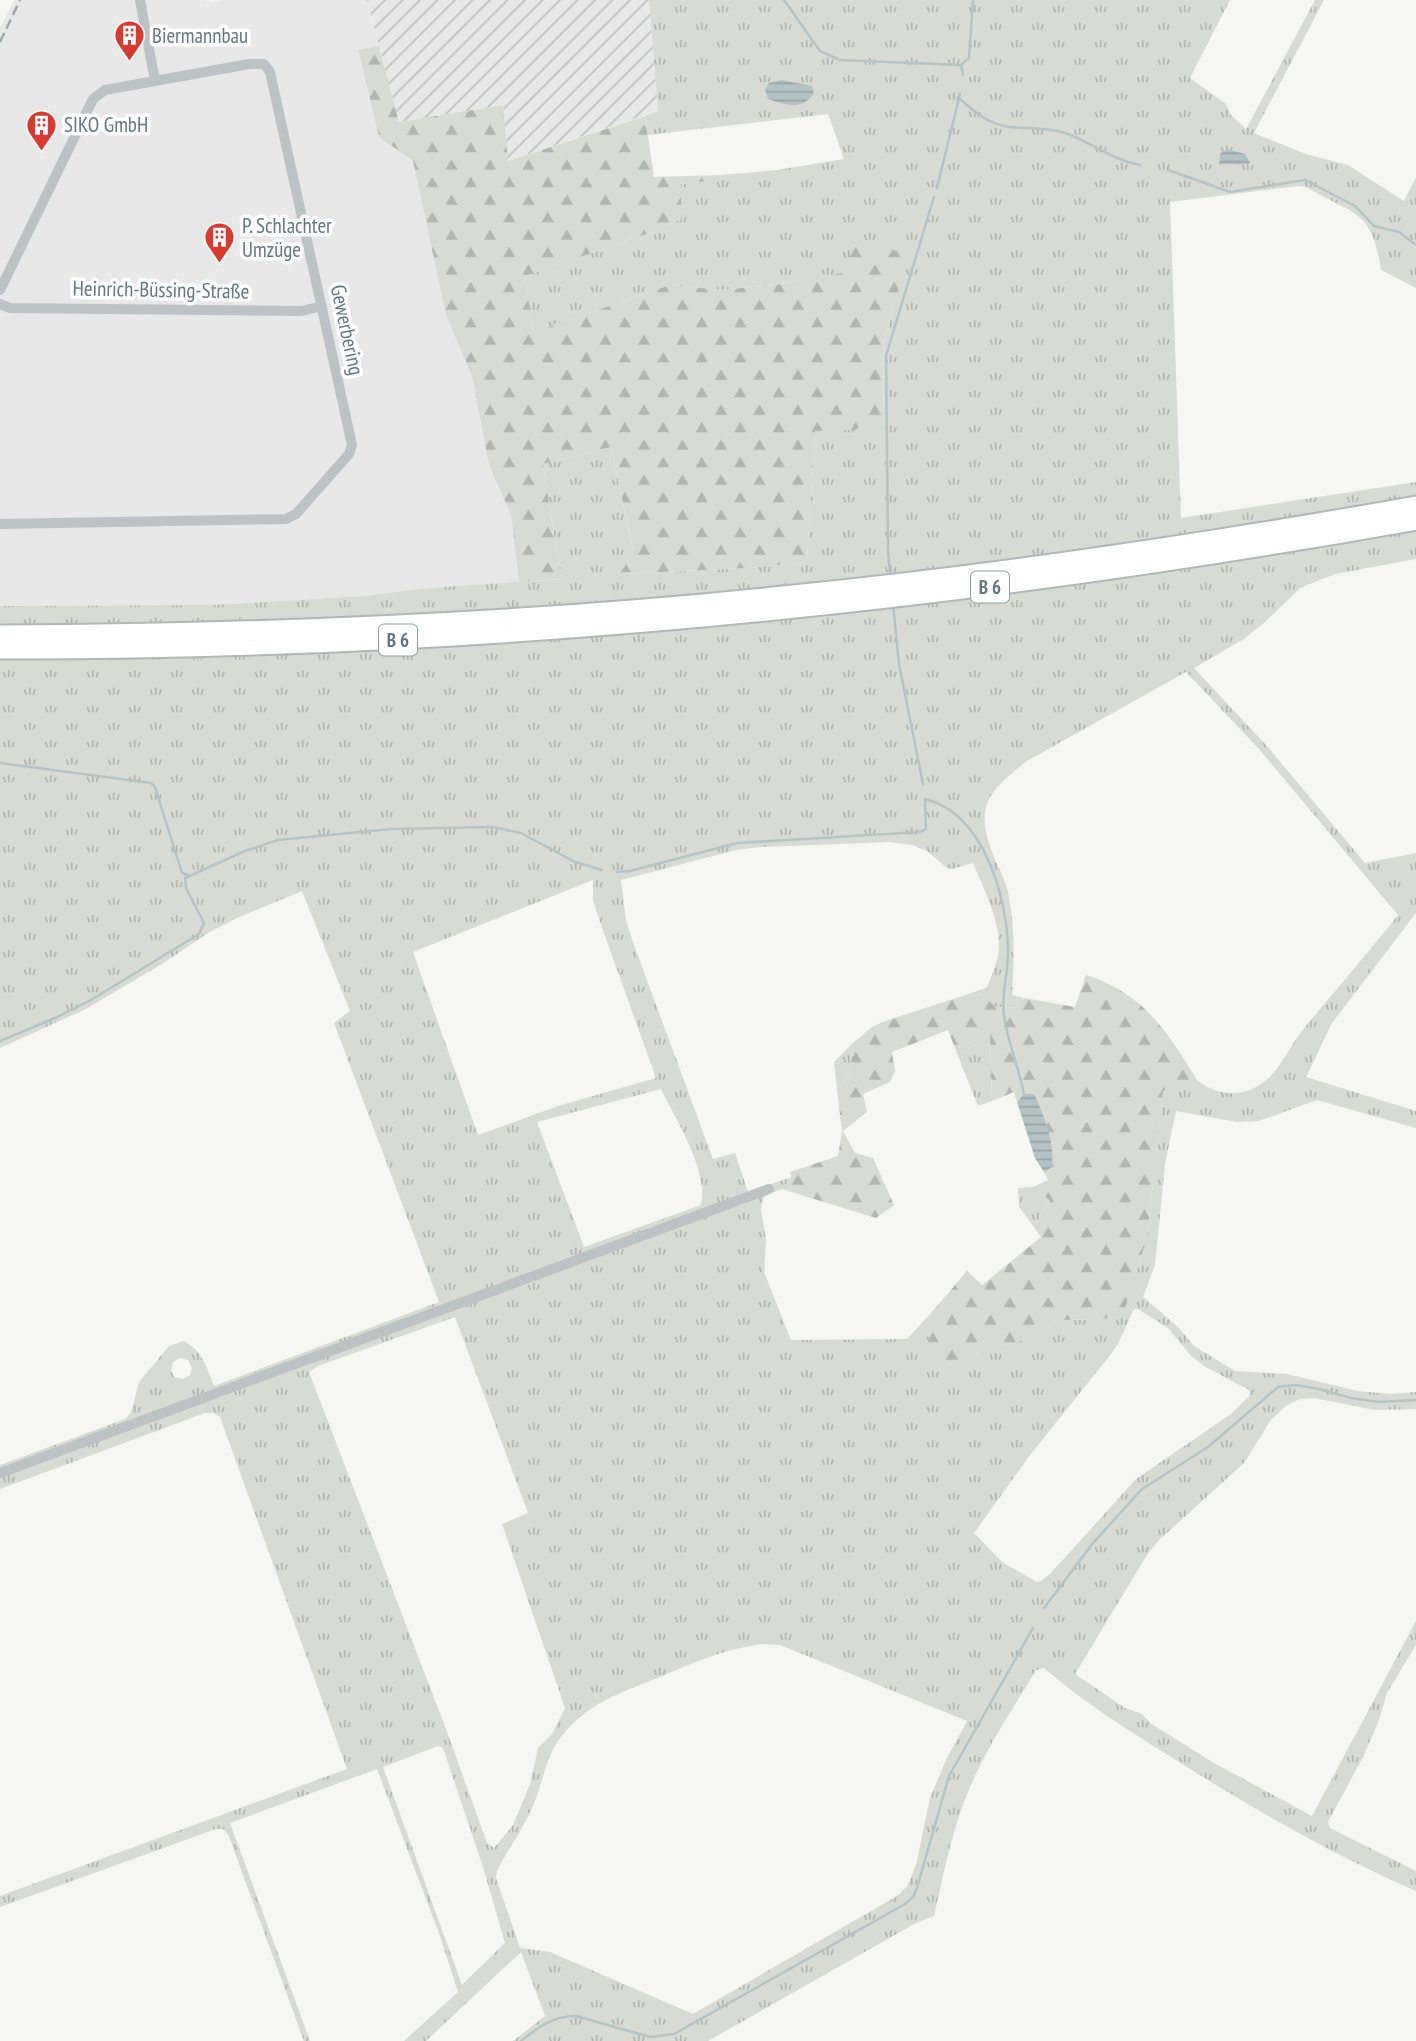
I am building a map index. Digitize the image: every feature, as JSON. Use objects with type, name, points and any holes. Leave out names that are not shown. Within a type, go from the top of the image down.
[{"type":"highway","name":"B 6","points":[[0,635],[162,635],[398,626],[978,589],[1184,553],[1416,506]]},
{"type":"highway","name":"B 6","points":[[1184,553],[1416,520]]},
{"type":"highway","name":"B 6","points":[[0,649],[161,648],[399,640],[625,624],[794,602]]},
{"type":"street","points":[[141,0],[155,81]]},
{"type":"street","name":"Gewerbering","points":[[0,290],[93,99],[106,90],[249,64],[264,64],[271,72],[352,445],[349,454],[296,514],[286,519],[0,524]]},
{"type":"street","name":"Heinrich-Büssing-Straße","points":[[0,303],[10,308],[302,311],[322,306]]},
{"type":"street","points":[[0,1473],[769,1188]]},
{"type":"shaded area","points":[[14,0],[367,0],[379,46],[358,51],[379,137],[413,161],[446,315],[472,376],[489,465],[511,515],[519,582],[428,588],[365,596],[212,605],[0,606],[0,28]]},
{"type":"shaded area","points":[[367,0],[649,0],[658,111],[507,161],[503,105],[399,122]]},
{"type":"shaded area","points":[[782,80],[812,86],[814,94],[798,105],[787,105],[768,99],[765,90],[769,83]]},
{"type":"shaded area","points":[[1227,149],[1245,154],[1250,163],[1219,165],[1220,154]]},
{"type":"shaded area","points":[[1024,1094],[1034,1094],[1048,1129],[1052,1167],[1044,1172],[1035,1158],[1017,1102]]},
{"type":"green space","points":[[649,0],[1230,0],[1190,78],[1226,104],[1231,115],[1246,129],[1315,0],[1324,0],[1254,133],[1306,154],[1348,165],[1404,201],[1416,177],[1416,288],[1381,270],[1372,235],[1358,216],[1306,187],[1170,202],[1181,518],[1416,482],[1416,559],[1335,574],[1300,588],[1244,639],[1194,668],[1266,745],[1365,863],[1416,853],[1416,913],[1332,1023],[1306,1077],[1416,1111],[1416,1128],[1317,1100],[1259,1121],[1237,1122],[1176,1111],[1165,1164],[1155,1265],[1143,1297],[1178,1327],[1194,1346],[1235,1371],[1287,1374],[1358,1391],[1390,1394],[1416,1392],[1416,1409],[1375,1410],[1314,1398],[1300,1399],[1287,1405],[1270,1421],[1245,1462],[1158,1541],[1075,1674],[1125,1708],[1142,1714],[1150,1723],[1214,1763],[1312,1816],[1416,1621],[1416,1645],[1387,1693],[1378,1723],[1363,1757],[1328,1822],[1330,1828],[1416,1871],[1416,1891],[1323,1846],[1234,1796],[1108,1717],[1044,1668],[1036,1670],[973,1780],[952,1841],[934,1916],[914,1924],[708,2041],[513,2041],[545,2016],[521,1952],[426,2041],[404,2041],[458,1992],[440,1936],[377,1769],[230,1823],[310,2041],[304,2041],[228,1834],[223,1829],[216,1829],[0,1907],[0,1896],[347,1769],[220,1417],[205,1413],[0,1489],[0,1465],[125,1419],[131,1413],[139,1382],[169,1346],[184,1341],[196,1350],[214,1386],[439,1302],[334,1023],[350,1011],[302,891],[208,933],[86,1009],[0,1048],[0,606],[212,605],[365,596],[428,588],[561,579],[543,464],[611,447],[634,555],[620,574],[748,568],[807,562],[815,430],[854,430],[867,422],[878,422],[884,417],[883,346],[907,254],[848,272],[775,285],[721,290],[670,285],[533,332],[525,276],[644,235],[681,219],[680,184],[719,180],[721,175],[777,170],[844,159],[828,114],[648,135],[645,116],[658,111]],"holes":[[[1186,672],[1259,749],[1398,915],[1299,1034],[1266,1081],[1250,1090],[1235,1093],[1212,1089],[1198,1081],[1163,1090],[1147,1238],[1121,1318],[1065,1320],[1020,1341],[950,1364],[929,1338],[931,1313],[907,1339],[791,1340],[764,1272],[766,1240],[761,1209],[764,1196],[782,1189],[792,1177],[748,1192],[735,1153],[713,1159],[634,945],[626,920],[621,880],[736,850],[761,847],[889,842],[912,845],[927,851],[947,868],[973,863],[992,908],[999,944],[996,963],[987,987],[978,991],[996,1007],[1015,1008],[1024,998],[1012,995],[1013,944],[1010,905],[1007,888],[988,840],[985,825],[988,802],[1002,782],[1027,761]],[[593,880],[593,900],[656,1078],[558,1106],[478,1135],[413,952]],[[661,1089],[696,1162],[702,1192],[701,1205],[584,1247],[537,1122]],[[1134,1309],[1138,1309],[1168,1328],[1191,1356],[1204,1366],[1249,1390],[1250,1395],[1231,1414],[1136,1479],[1051,1573],[1037,1582],[1002,1562],[974,1533],[1030,1455],[1111,1354]],[[455,1317],[528,1513],[502,1524],[565,1708],[552,1734],[538,1748],[530,1784],[513,1825],[494,1848],[487,1843],[309,1372],[318,1366]],[[180,1358],[188,1360],[192,1368],[190,1375],[183,1379],[174,1377],[171,1370],[173,1362]],[[761,1644],[780,1645],[967,1721],[930,1798],[916,1865],[908,1885],[897,1896],[693,2014],[550,1952],[520,1948],[496,1878],[497,1871],[531,1810],[558,1741],[580,1717],[606,1700],[701,1660]],[[438,1746],[443,1748],[505,1943],[462,1985],[383,1767]]]},
{"type":"green space","points":[[379,46],[399,122],[503,105],[508,161],[645,116],[654,177],[721,175],[720,180],[681,184],[681,219],[644,235],[525,276],[533,332],[670,285],[721,290],[775,285],[847,272],[853,239],[908,254],[883,345],[884,417],[878,422],[867,422],[855,430],[815,431],[807,562],[748,568],[619,574],[634,554],[611,447],[543,464],[561,579],[519,582],[511,515],[489,465],[472,376],[446,315],[413,161],[379,137],[358,50]]},
{"type":"green space","points":[[1086,975],[1124,992],[1152,1016],[1176,1046],[1198,1081],[1163,1091],[1147,1238],[1122,1318],[1065,1320],[1020,1341],[950,1364],[934,1351],[929,1338],[931,1313],[967,1271],[982,1285],[1041,1237],[1034,1227],[1050,1201],[1033,1187],[1048,1180],[1044,1172],[1052,1167],[1051,1147],[1040,1120],[1024,1094],[1017,1102],[1014,1092],[992,1101],[990,1035],[958,1056],[948,1030],[892,1052],[895,1071],[890,1082],[863,1094],[867,1112],[843,1131],[855,1153],[873,1158],[894,1205],[876,1218],[782,1189],[791,1177],[790,1172],[838,1156],[842,1131],[837,1090],[850,1072],[853,1043],[872,1027],[978,991],[996,1007],[1015,1008],[1024,998],[1075,1007]]},
{"type":"green space","points":[[990,1035],[992,1101],[978,1106],[958,1056]]},
{"type":"green space","points":[[853,1043],[850,1072],[837,1090],[834,1062]]},
{"type":"green space","points":[[1033,1187],[1050,1201],[1034,1227],[1019,1207],[1018,1188]]},
{"type":"waterway","points":[[784,0],[820,51],[840,60],[961,65],[969,58],[973,0]]},
{"type":"waterway","points":[[961,65],[963,75]]},
{"type":"waterway","points":[[937,188],[960,94]]},
{"type":"waterway","points":[[959,98],[976,113],[996,124],[1058,131],[1120,159],[1140,165]]},
{"type":"waterway","points":[[1168,170],[1230,192],[1305,180],[1355,206],[1374,226],[1399,232],[1416,245]]},
{"type":"waterway","points":[[890,576],[886,356],[934,197]]},
{"type":"waterway","points":[[893,604],[899,664],[923,784]]},
{"type":"waterway","points":[[0,763],[151,783],[155,787],[182,873],[188,875]]},
{"type":"waterway","points":[[617,872],[737,843],[920,832],[926,829],[925,799],[946,807],[963,821],[977,840],[989,861],[997,884],[1007,931],[1004,1016],[1024,1094]]},
{"type":"waterway","points":[[0,1041],[91,1000],[199,934],[204,923],[186,888],[185,878],[245,851],[278,840],[391,829],[493,827],[521,833],[575,862],[602,870]]},
{"type":"waterway","points":[[1044,1608],[1093,1543],[1142,1489],[1208,1447],[1278,1387],[1296,1385],[1379,1402],[1416,1400]]},
{"type":"waterway","points":[[521,2041],[546,2023],[576,2016],[650,2037],[674,2034],[905,1904],[913,1897],[917,1888],[949,1776],[1033,1628]]},
{"type":"railway","points":[[0,42],[20,0]]},
{"type":"place","name":"Biermannbau","points":[[129,63]]},
{"type":"place","name":"SIKO GmbH","points":[[41,152]]},
{"type":"place","name":"P. Schlachter Umzüge","points":[[219,265]]}]
